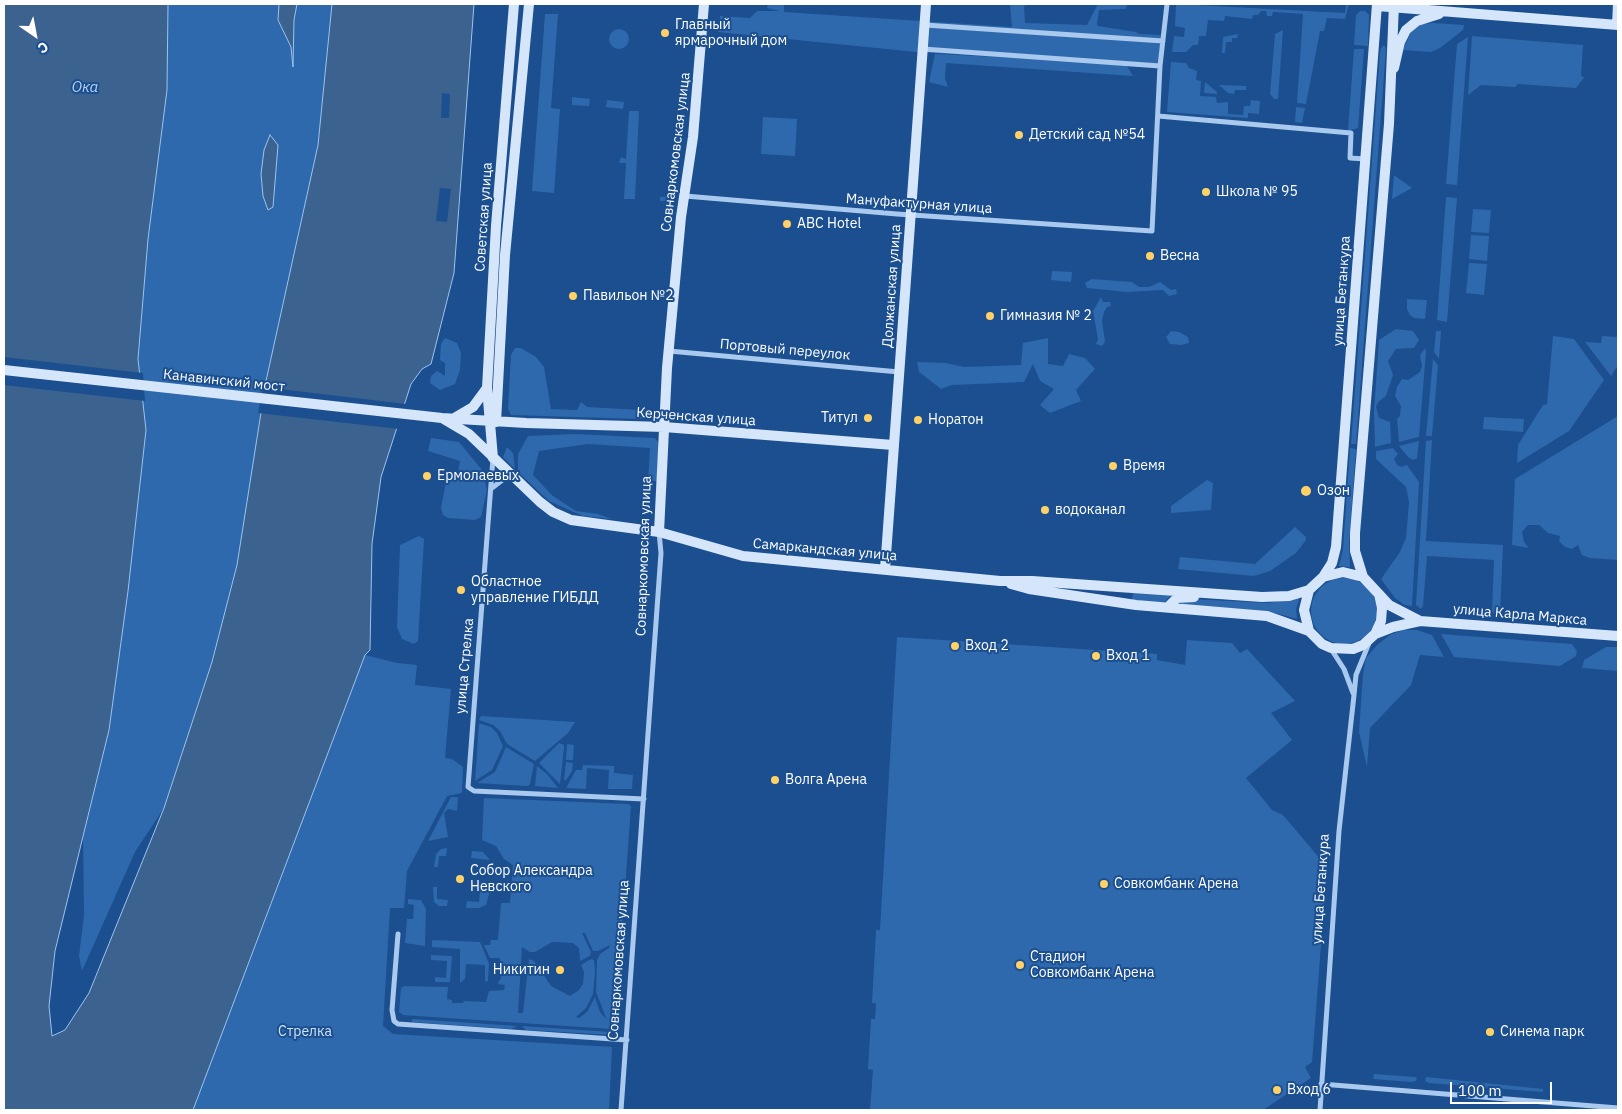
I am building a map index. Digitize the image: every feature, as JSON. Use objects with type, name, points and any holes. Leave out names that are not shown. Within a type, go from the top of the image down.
[{"type":"main road","name":"Советская улица","points":[[493,421],[487,388],[497,219],[514,4]]},
{"type":"main road","name":"Советская улица","points":[[493,421],[505,255],[529,4]]},
{"type":"main road","name":"Совнаркомовская улица","points":[[659,532],[669,350],[704,4]]},
{"type":"main road","name":"Должанская улица","points":[[885,569],[926,4]]},
{"type":"main road","points":[[1440,4],[1466,13]]},
{"type":"main road","points":[[1377,5],[1618,25],[1618,4]]},
{"type":"main road","name":"улица Бетанкура","points":[[1323,577],[1332,563],[1336,546],[1377,5]]},
{"type":"main road","points":[[1392,77],[1390,56],[1394,5]]},
{"type":"main road","points":[[1420,621],[1397,610],[1363,577],[1356,558],[1355,533],[1392,77],[1400,42],[1406,30],[1425,18],[1448,12]]},
{"type":"main road","name":"Канавинский мост","points":[[4,370],[455,418]]},
{"type":"main road","points":[[455,418],[473,407],[487,388]]},
{"type":"main road","name":"Самаркандская улица","points":[[442,418],[469,434],[509,474],[553,512],[571,520],[659,532],[743,556],[1000,580],[1209,593],[1276,597],[1309,590]]},
{"type":"main road","name":"Керченская улица","points":[[455,418],[493,421],[664,426],[893,445]]},
{"type":"main road","points":[[492,458],[493,421]]},
{"type":"main road","points":[[1363,577],[1343,572],[1323,577],[1309,590],[1304,610],[1309,630],[1315,638],[1331,648],[1353,649],[1393,626],[1420,621]]},
{"type":"main road","name":"Самаркандская улица","points":[[1000,580],[1038,591],[1168,607],[1267,616],[1309,630]]},
{"type":"main road","points":[[1168,607],[1177,598],[1202,596],[1209,593]]},
{"type":"main road","points":[[1373,636],[1381,621],[1382,608],[1379,594]]},
{"type":"main road","name":"улица Карла Маркса","points":[[1420,621],[1618,636]]},
{"type":"street","points":[[1167,4],[1160,66],[1158,116],[1351,133],[1350,158],[1365,160]]},
{"type":"street","points":[[925,25],[1163,41]]},
{"type":"street","points":[[922,49],[1160,66]]},
{"type":"street","name":"Мануфактурная улица","points":[[685,196],[911,215],[1152,231],[1158,116]]},
{"type":"street","name":"Портовый переулок","points":[[669,350],[899,372]]},
{"type":"street","name":"улица Стрелка","points":[[492,458],[492,488],[484,559],[468,787],[474,792],[644,799]]},
{"type":"street","points":[[492,488],[509,474]]},
{"type":"street","name":"Совнаркомовская улица","points":[[621,1110],[661,553],[659,532]]},
{"type":"street","name":"улица Бетанкура","points":[[1320,1110],[1339,831],[1354,695],[1361,661],[1373,636]]},
{"type":"street","name":"улица Бетанкура","points":[[1331,648],[1344,669],[1354,695]]},
{"type":"street","points":[[398,934],[392,1017],[398,1024],[627,1040]]},
{"type":"street","points":[[1321,1084],[1618,1108]]},
{"type":"green space","points":[[168,4],[279,4],[278,20],[291,47],[293,64],[294,20],[297,4],[332,4],[318,145],[266,381],[237,565],[212,662],[164,808],[135,852],[82,971],[79,956],[84,915],[83,834],[109,730],[128,591],[146,430],[138,359],[148,239],[167,90]]},
{"type":"green space","points":[[768,4],[784,4],[784,12],[1012,27],[1010,4],[1029,4],[1024,6],[1025,23],[1087,25],[1098,4],[1127,4],[1126,9],[1099,10],[1097,24],[1098,26],[1139,34],[1161,35],[1158,68],[1127,66],[1133,76],[946,63],[945,79],[948,87],[929,82],[935,54],[1019,58],[916,52],[718,32],[720,16],[750,18],[757,11],[780,11],[767,8]]},
{"type":"green space","points":[[1176,4],[1345,13],[1346,4],[1349,4],[1345,19],[1327,18],[1324,31],[1320,31],[1306,104],[1297,103],[1303,14],[1273,12],[1272,16],[1267,16],[1266,11],[1261,11],[1258,15],[1253,15],[1252,19],[1225,16],[1224,21],[1208,20],[1206,36],[1199,36],[1198,45],[1193,45],[1186,52],[1172,52],[1174,36],[1184,37],[1185,28],[1175,26]]},
{"type":"green space","points":[[1360,11],[1365,11],[1369,15],[1368,46],[1354,45],[1356,15]]},
{"type":"green space","points":[[545,14],[558,14],[551,108],[560,109],[554,193],[532,191]]},
{"type":"green space","points":[[1422,24],[1464,25],[1463,30],[1440,48],[1431,52],[1403,50],[1412,30]]},
{"type":"green space","points":[[619,29],[626,32],[629,39],[626,46],[619,49],[612,46],[609,39],[612,32]]},
{"type":"green space","points":[[1283,30],[1278,99],[1274,99],[1270,94],[1275,34]]},
{"type":"green space","points":[[1238,34],[1237,38],[1232,38],[1232,42],[1226,42],[1225,53],[1222,53],[1223,37]]},
{"type":"green space","points":[[1472,36],[1583,45],[1581,76],[1584,77],[1576,88],[1518,84],[1515,87],[1481,85],[1468,95]]},
{"type":"green space","points":[[1468,37],[1457,185],[1446,184],[1457,44]]},
{"type":"green space","points":[[1384,45],[1386,48],[1356,444],[1351,444],[1380,52]]},
{"type":"green space","points":[[1354,49],[1364,49],[1358,128],[1348,130]]},
{"type":"green space","points":[[1171,62],[1186,63],[1189,68],[1197,71],[1196,80],[1201,81],[1200,96],[1216,97],[1217,103],[1228,102],[1228,114],[1243,115],[1244,106],[1250,106],[1251,100],[1260,101],[1259,114],[1248,113],[1248,118],[1167,112]]},
{"type":"green space","points":[[1205,82],[1217,92],[1217,94],[1204,93]]},
{"type":"green space","points":[[1219,85],[1246,86],[1246,90],[1235,90],[1234,94],[1228,93]]},
{"type":"green space","points":[[572,97],[590,99],[589,106],[572,105]]},
{"type":"green space","points":[[607,100],[624,102],[623,109],[606,107]]},
{"type":"green space","points":[[1296,107],[1305,108],[1302,123],[1295,122]]},
{"type":"green space","points":[[629,111],[639,111],[635,199],[624,199],[626,163],[619,163],[621,157],[626,159]]},
{"type":"green space","points":[[678,114],[682,115],[679,152],[676,152]]},
{"type":"green space","points":[[763,117],[797,119],[795,156],[761,154]]},
{"type":"green space","points":[[674,165],[678,165],[673,201],[660,201],[660,197],[669,197]]},
{"type":"green space","points":[[1394,175],[1412,188],[1392,199]]},
{"type":"green space","points":[[1446,197],[1457,198],[1447,322],[1437,320]]},
{"type":"green space","points":[[1473,209],[1491,210],[1489,233],[1471,232]]},
{"type":"green space","points":[[1471,235],[1489,236],[1487,261],[1469,259]]},
{"type":"green space","points":[[1469,263],[1487,264],[1484,295],[1466,293]]},
{"type":"green space","points":[[1052,271],[1072,272],[1071,282],[1051,280]]},
{"type":"green space","points":[[1092,279],[1132,282],[1139,287],[1149,287],[1160,282],[1171,290],[1176,289],[1177,294],[1169,296],[1163,290],[1127,292],[1087,288],[1085,283]]},
{"type":"green space","points":[[1101,297],[1103,302],[1110,302],[1111,306],[1107,307],[1104,312],[1102,321],[1105,341],[1102,346],[1096,344],[1098,339],[1093,311]]},
{"type":"green space","points":[[1407,299],[1427,300],[1425,319],[1414,318],[1410,315],[1407,309]]},
{"type":"green space","points":[[1396,329],[1413,331],[1419,340],[1414,348],[1396,349],[1388,361],[1393,375],[1386,396],[1378,402],[1376,407],[1379,418],[1390,422],[1391,443],[1375,447],[1374,411],[1379,340]]},
{"type":"green space","points":[[1171,331],[1179,332],[1188,337],[1189,343],[1181,345],[1170,344],[1166,337]]},
{"type":"green space","points":[[1436,331],[1441,331],[1439,359],[1434,352]]},
{"type":"green space","points":[[1553,336],[1574,339],[1604,380],[1569,431],[1517,463],[1518,445],[1543,405],[1547,404]]},
{"type":"green space","points":[[1602,336],[1618,337],[1618,365],[1611,376],[1585,342],[1601,343]]},
{"type":"green space","points":[[445,338],[457,343],[461,353],[460,370],[455,384],[440,390],[430,383],[431,376],[437,371],[445,376],[445,363],[440,360],[441,344]]},
{"type":"green space","points":[[1048,338],[1048,364],[1063,366],[1069,354],[1085,358],[1095,369],[1076,390],[1081,401],[1050,413],[1040,405],[1054,389],[1040,381],[1033,364],[1024,382],[952,385],[941,389],[919,372],[917,362],[946,363],[964,367],[1021,365],[1023,343]]},
{"type":"green space","points":[[515,348],[521,348],[536,357],[544,367],[551,409],[577,410],[581,402],[587,407],[640,410],[643,419],[511,415],[508,409],[511,355]]},
{"type":"green space","points":[[1425,348],[1419,437],[1399,442],[1397,419],[1400,416],[1401,406],[1395,396],[1397,387],[1402,379],[1408,380],[1420,372],[1422,366],[1420,355]]},
{"type":"green space","points":[[1433,359],[1438,365],[1432,436],[1426,436]]},
{"type":"green space","points":[[1618,416],[1618,560],[1590,558],[1582,555],[1578,545],[1572,549],[1565,547],[1559,541],[1560,536],[1548,533],[1539,525],[1528,525],[1522,532],[1524,542],[1529,548],[1512,545],[1515,479]]},
{"type":"green space","points":[[1484,417],[1524,419],[1523,432],[1483,429]]},
{"type":"green space","points":[[576,434],[655,438],[659,444],[657,481],[648,481],[650,448],[588,444],[539,451],[533,475],[553,496],[576,511],[598,514],[612,519],[583,516],[549,501],[518,472],[518,454],[528,436]]},
{"type":"green space","points":[[431,438],[459,442],[482,470],[487,490],[481,517],[475,520],[448,518],[443,515],[441,508],[446,482],[457,479],[460,461],[428,451]]},
{"type":"green space","points":[[1432,440],[1426,541],[1503,545],[1500,614],[1494,614],[1492,611],[1494,560],[1427,556],[1423,606],[1421,609],[1416,605],[1426,441]]},
{"type":"green space","points":[[1419,441],[1417,458],[1414,460],[1409,458],[1399,446]]},
{"type":"green space","points":[[507,447],[513,453],[515,469],[503,457]]},
{"type":"green space","points":[[1350,448],[1356,449],[1349,544],[1350,567],[1339,566],[1343,550]]},
{"type":"green space","points":[[1393,448],[1398,454],[1394,459],[1397,465],[1402,467],[1407,465],[1419,482],[1412,606],[1405,605],[1395,598],[1381,579],[1400,552],[1406,538],[1409,502],[1406,487],[1376,459],[1376,451]]},
{"type":"green space","points":[[1207,480],[1213,483],[1211,510],[1171,513],[1171,506]]},
{"type":"green space","points":[[1295,527],[1306,537],[1306,540],[1296,553],[1270,571],[1254,576],[1178,569],[1180,557],[1255,564]]},
{"type":"green space","points":[[419,536],[424,539],[418,641],[414,644],[402,639],[397,627],[400,545]]},
{"type":"green space","points":[[1344,578],[1357,580],[1367,588],[1375,598],[1377,611],[1375,624],[1367,634],[1357,642],[1344,644],[1331,642],[1321,634],[1313,624],[1311,611],[1313,598],[1321,588],[1331,580]]},
{"type":"green space","points":[[1133,591],[1172,594],[1164,603],[1132,600]]},
{"type":"green space","points":[[1300,597],[1296,609],[1297,619],[1268,611],[1182,604],[1183,601],[1190,599],[1269,603]]},
{"type":"green space","points":[[1403,630],[1417,630],[1432,635],[1444,657],[1420,655],[1411,685],[1370,728],[1367,767],[1359,732],[1366,658],[1377,645],[1390,635]]},
{"type":"green space","points":[[1441,634],[1572,644],[1577,651],[1576,656],[1560,666],[1454,657]]},
{"type":"green space","name":"Совкомбанк Арена","points":[[897,637],[1157,654],[1157,660],[1185,665],[1187,640],[1232,643],[1240,653],[1247,649],[1295,701],[1271,713],[1292,740],[1246,778],[1272,810],[1283,815],[1327,867],[1312,1062],[1305,1067],[1311,1078],[1263,1110],[870,1110],[873,1070],[868,1069],[871,1019],[875,1019],[876,1003],[872,1003],[876,930],[880,930]]},
{"type":"green space","points":[[1606,647],[1618,647],[1618,671],[1582,668],[1584,660]]},
{"type":"green space","name":"Стрелка","points":[[365,655],[397,663],[417,665],[415,685],[451,689],[445,758],[452,759],[463,767],[462,793],[447,796],[407,871],[404,908],[390,908],[383,1026],[393,1034],[612,1047],[609,1110],[193,1110]]},
{"type":"green space","points":[[481,716],[575,722],[568,733],[535,761],[507,744],[500,731],[493,725],[479,720]]},
{"type":"green space","points":[[479,723],[491,727],[497,733],[503,746],[492,770],[475,781]]},
{"type":"green space","points":[[559,743],[564,745],[560,784],[539,763]]},
{"type":"green space","points":[[567,744],[574,745],[573,760],[566,760]]},
{"type":"green space","points":[[506,747],[534,764],[530,784],[528,786],[477,783],[495,772]]},
{"type":"green space","points":[[566,762],[573,763],[572,771],[564,780]]},
{"type":"green space","points":[[583,765],[614,766],[614,773],[633,775],[632,789],[608,789],[609,770],[587,768],[586,789],[566,788],[576,770],[582,770]]},
{"type":"green space","points":[[537,766],[548,775],[558,788],[535,786]]},
{"type":"green space","points":[[451,797],[458,797],[457,811],[448,809],[444,813],[448,837],[428,841]]},
{"type":"green space","points":[[484,798],[628,804],[631,806],[615,1027],[611,1029],[403,1015],[399,1012],[401,988],[404,986],[448,987],[447,999],[452,1000],[452,1003],[463,1003],[464,1001],[486,1002],[489,991],[504,990],[505,985],[498,984],[501,979],[500,958],[490,958],[484,945],[490,945],[491,940],[498,940],[501,903],[510,903],[513,865],[504,859],[496,846],[482,840]],"holes":[[[582,933],[585,933],[593,951],[598,951],[610,945],[609,948],[600,954],[597,960],[596,992],[607,1020],[600,1012],[595,997],[587,1012],[579,1018],[576,1017],[586,1008],[593,994],[595,972],[594,960],[591,959],[581,965],[584,972],[583,984],[579,990],[570,996],[551,986],[534,961],[529,959],[523,1013],[518,1013],[522,947],[530,952],[535,952],[552,942],[573,943],[579,948],[580,961],[590,956],[591,952]]]},
{"type":"green space","points":[[447,848],[446,856],[439,856],[438,867],[434,867],[436,854],[441,849]]},
{"type":"green space","points":[[472,851],[483,852],[490,860],[471,858]]},
{"type":"green space","points":[[433,887],[437,887],[437,899],[448,900],[447,906],[439,906],[434,902]]},
{"type":"green space","points":[[480,890],[490,891],[486,905],[479,908],[466,908],[467,901],[479,902]]},
{"type":"green space","points":[[408,899],[421,900],[426,909],[425,946],[405,943],[407,919],[413,919],[414,905],[408,904]]},
{"type":"green space","points":[[432,940],[480,942],[489,964],[488,981],[485,982],[485,965],[466,964],[465,979],[460,983],[460,949],[432,947]]},
{"type":"green space","points":[[431,955],[452,956],[450,982],[435,982],[435,977],[446,978],[447,961],[431,960]]},
{"type":"green space","points":[[412,1019],[517,1026],[511,1029],[412,1022]]},
{"type":"green space","points":[[522,1026],[611,1032],[613,1035],[526,1030]]},
{"type":"green space","points":[[1374,1074],[1417,1078],[1416,1081],[1411,1082],[1373,1079]]},
{"type":"green space","points":[[1426,1077],[1543,1089],[1543,1092],[1429,1083],[1425,1081]]},
{"type":"water","name":"Ока","points":[[4,4],[168,4],[167,90],[148,239],[138,359],[146,430],[128,591],[109,730],[55,951],[49,1006],[52,1036],[65,1030],[89,993],[164,808],[212,662],[237,565],[266,381],[318,145],[332,4],[474,4],[454,273],[431,364],[422,369],[411,384],[381,477],[372,544],[370,650],[365,655],[193,1110],[4,1110]]},
{"type":"water","points":[[279,4],[297,4],[294,20],[293,67],[291,47],[278,20]]},
{"type":"water","points":[[270,135],[278,145],[273,207],[268,210],[263,196],[261,174],[264,150]]},
{"type":"pier","points":[[442,93],[450,94],[449,118],[441,118]]},
{"type":"pier","points":[[440,188],[451,189],[447,222],[436,221]]},
{"type":"pier","points":[[4,357],[143,373],[145,401],[4,385]]},
{"type":"pier","points":[[263,387],[406,404],[399,429],[258,413]]},
{"type":"place","name":"Главный ярмарочный дом","points":[[665,33]]},
{"type":"place","name":"Детский сад №54","points":[[1019,135]]},
{"type":"place","name":"Школа № 95","points":[[1206,192]]},
{"type":"place","name":"ABC Hotel","points":[[787,224]]},
{"type":"place","name":"Весна","points":[[1150,256]]},
{"type":"place","name":"Павильон №2","points":[[573,296]]},
{"type":"place","name":"Гимназия № 2","points":[[990,316]]},
{"type":"place","name":"Титул","points":[[868,418]]},
{"type":"place","name":"Норатон","points":[[918,420]]},
{"type":"place","name":"Время","points":[[1113,466]]},
{"type":"place","name":"Ермолаевых","points":[[427,476]]},
{"type":"place","name":"Озон","points":[[1306,491]]},
{"type":"place","name":"водоканал","points":[[1045,510]]},
{"type":"place","name":"Областное управление ГИБДД","points":[[461,590]]},
{"type":"place","name":"Вход 2","points":[[955,646]]},
{"type":"place","name":"Вход 1","points":[[1096,656]]},
{"type":"place","name":"Волга Арена","points":[[775,780]]},
{"type":"place","name":"Собор Александра Невского","points":[[460,879]]},
{"type":"place","name":"Совкомбанк Арена","points":[[1104,884]]},
{"type":"place","name":"Стадион Совкомбанк Арена","points":[[1020,965]]},
{"type":"place","name":"Никитин","points":[[560,970]]},
{"type":"place","name":"Синема парк","points":[[1490,1032]]},
{"type":"place","name":"Вход 6","points":[[1277,1090]]}]
